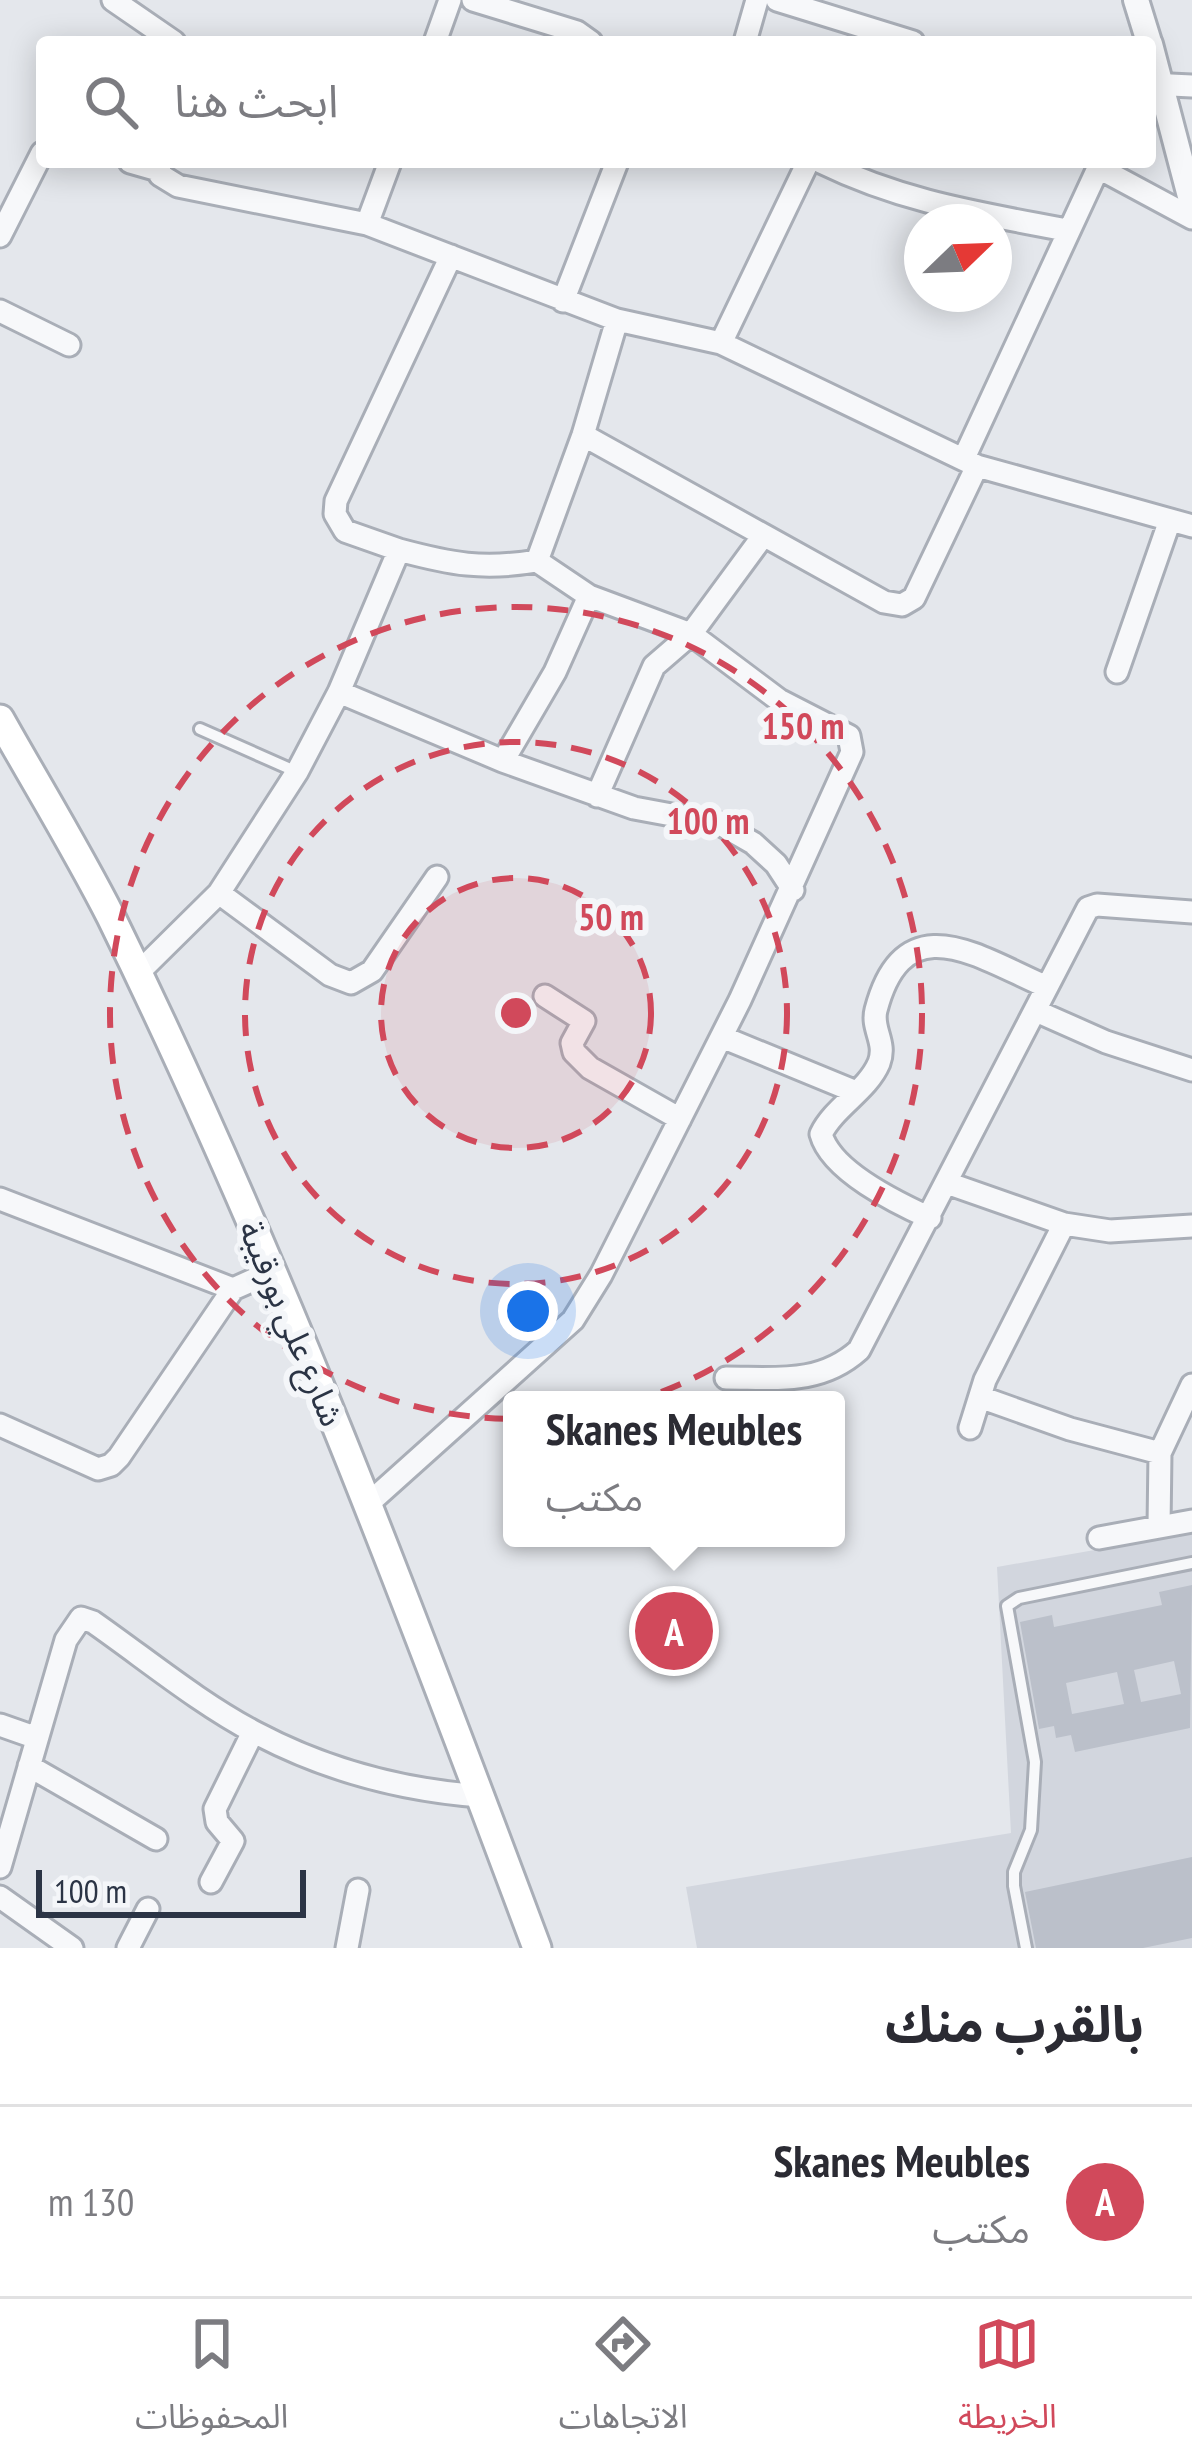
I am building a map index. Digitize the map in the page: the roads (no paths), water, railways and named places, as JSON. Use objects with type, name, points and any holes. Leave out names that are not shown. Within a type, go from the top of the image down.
[{"type":"main road","name":"شارع علي بورقيبة","points":[[0,719],[109,914],[272,1273],[369,1503],[537,1948]]},
{"type":"street","points":[[113,0],[165,36]]},
{"type":"street","points":[[437,36],[450,0]]},
{"type":"street","points":[[473,0],[583,36]]},
{"type":"street","points":[[747,36],[757,0]]},
{"type":"street","points":[[777,0],[868,36]]},
{"type":"street","points":[[1136,0],[1148,36]]},
{"type":"street","points":[[1192,86],[1156,85],[1192,204]]},
{"type":"street","points":[[0,236],[9,196],[36,161]]},
{"type":"street","points":[[159,168],[164,180],[178,186],[367,224],[617,320],[721,343],[970,462],[1181,523],[1117,672]]},
{"type":"street","points":[[367,224],[388,168]]},
{"type":"street","points":[[563,301],[614,168]]},
{"type":"street","points":[[721,343],[805,168]]},
{"type":"street","points":[[833,168],[913,200],[1066,230]]},
{"type":"street","points":[[583,435],[884,602],[910,602],[1066,230],[1098,168]]},
{"type":"street","points":[[1105,168],[1192,218]]},
{"type":"street","points":[[369,1503],[573,1320],[601,1275],[722,1036],[793,890],[852,752],[849,736],[779,700],[691,634],[589,596],[537,561],[466,567],[345,531],[334,509],[451,256]]},
{"type":"street","points":[[0,310],[69,345]]},
{"type":"street","points":[[537,561],[583,435],[617,320]]},
{"type":"street","points":[[597,796],[654,666],[691,634],[764,536]]},
{"type":"street","points":[[137,974],[218,893],[296,772],[339,692],[399,550]]},
{"type":"street","points":[[502,761],[555,672],[589,596]]},
{"type":"street","points":[[339,692],[597,796],[736,831],[776,864],[793,890]]},
{"type":"street","points":[[218,893],[330,975],[351,983],[372,971],[437,877]]},
{"type":"street","points":[[726,1378],[805,1378],[847,1361],[859,1350],[1088,908],[1192,912]]},
{"type":"street","points":[[930,1218],[878,1193],[824,1144],[824,1126],[880,1059],[883,1040],[875,1012],[902,959],[915,948],[952,946],[1046,986]]},
{"type":"street","points":[[545,996],[584,1021],[572,1043],[581,1061],[680,1119]]},
{"type":"street","points":[[1036,1011],[1106,1042],[1192,1070]]},
{"type":"street","points":[[722,1036],[856,1093]]},
{"type":"street","points":[[947,1183],[1064,1224],[1110,1231],[1192,1226]]},
{"type":"street","points":[[0,1199],[233,1289]]},
{"type":"street","points":[[970,1428],[980,1397],[1064,1224]]},
{"type":"street","points":[[0,1425],[98,1469],[107,1468],[233,1289],[272,1273]]},
{"type":"street","points":[[1159,1527],[1160,1453],[1192,1385]]},
{"type":"street","points":[[980,1397],[1070,1430],[1160,1453]]},
{"type":"street","points":[[1099,1538],[1192,1521]]},
{"type":"street","points":[[0,1867],[66,1640],[81,1618],[253,1732],[354,1774],[480,1796]]},
{"type":"street","points":[[0,1725],[38,1738]]},
{"type":"street","points":[[211,1882],[233,1841],[217,1822],[215,1809],[253,1732]]},
{"type":"street","points":[[29,1766],[156,1839]]},
{"type":"street","points":[[347,1948],[358,1890]]},
{"type":"street","points":[[0,1897],[72,1948]]},
{"type":"street","points":[[128,1948],[148,1910]]},
{"type":"lane","points":[[200,729],[296,772]]},
{"type":"lane","points":[[1026,1948],[1014,1872],[1031,1830],[1035,1762],[1007,1606],[1019,1598],[1192,1562]]},
{"type":"place","name":"Skanes Meubles","points":[[674,1631]]}]
